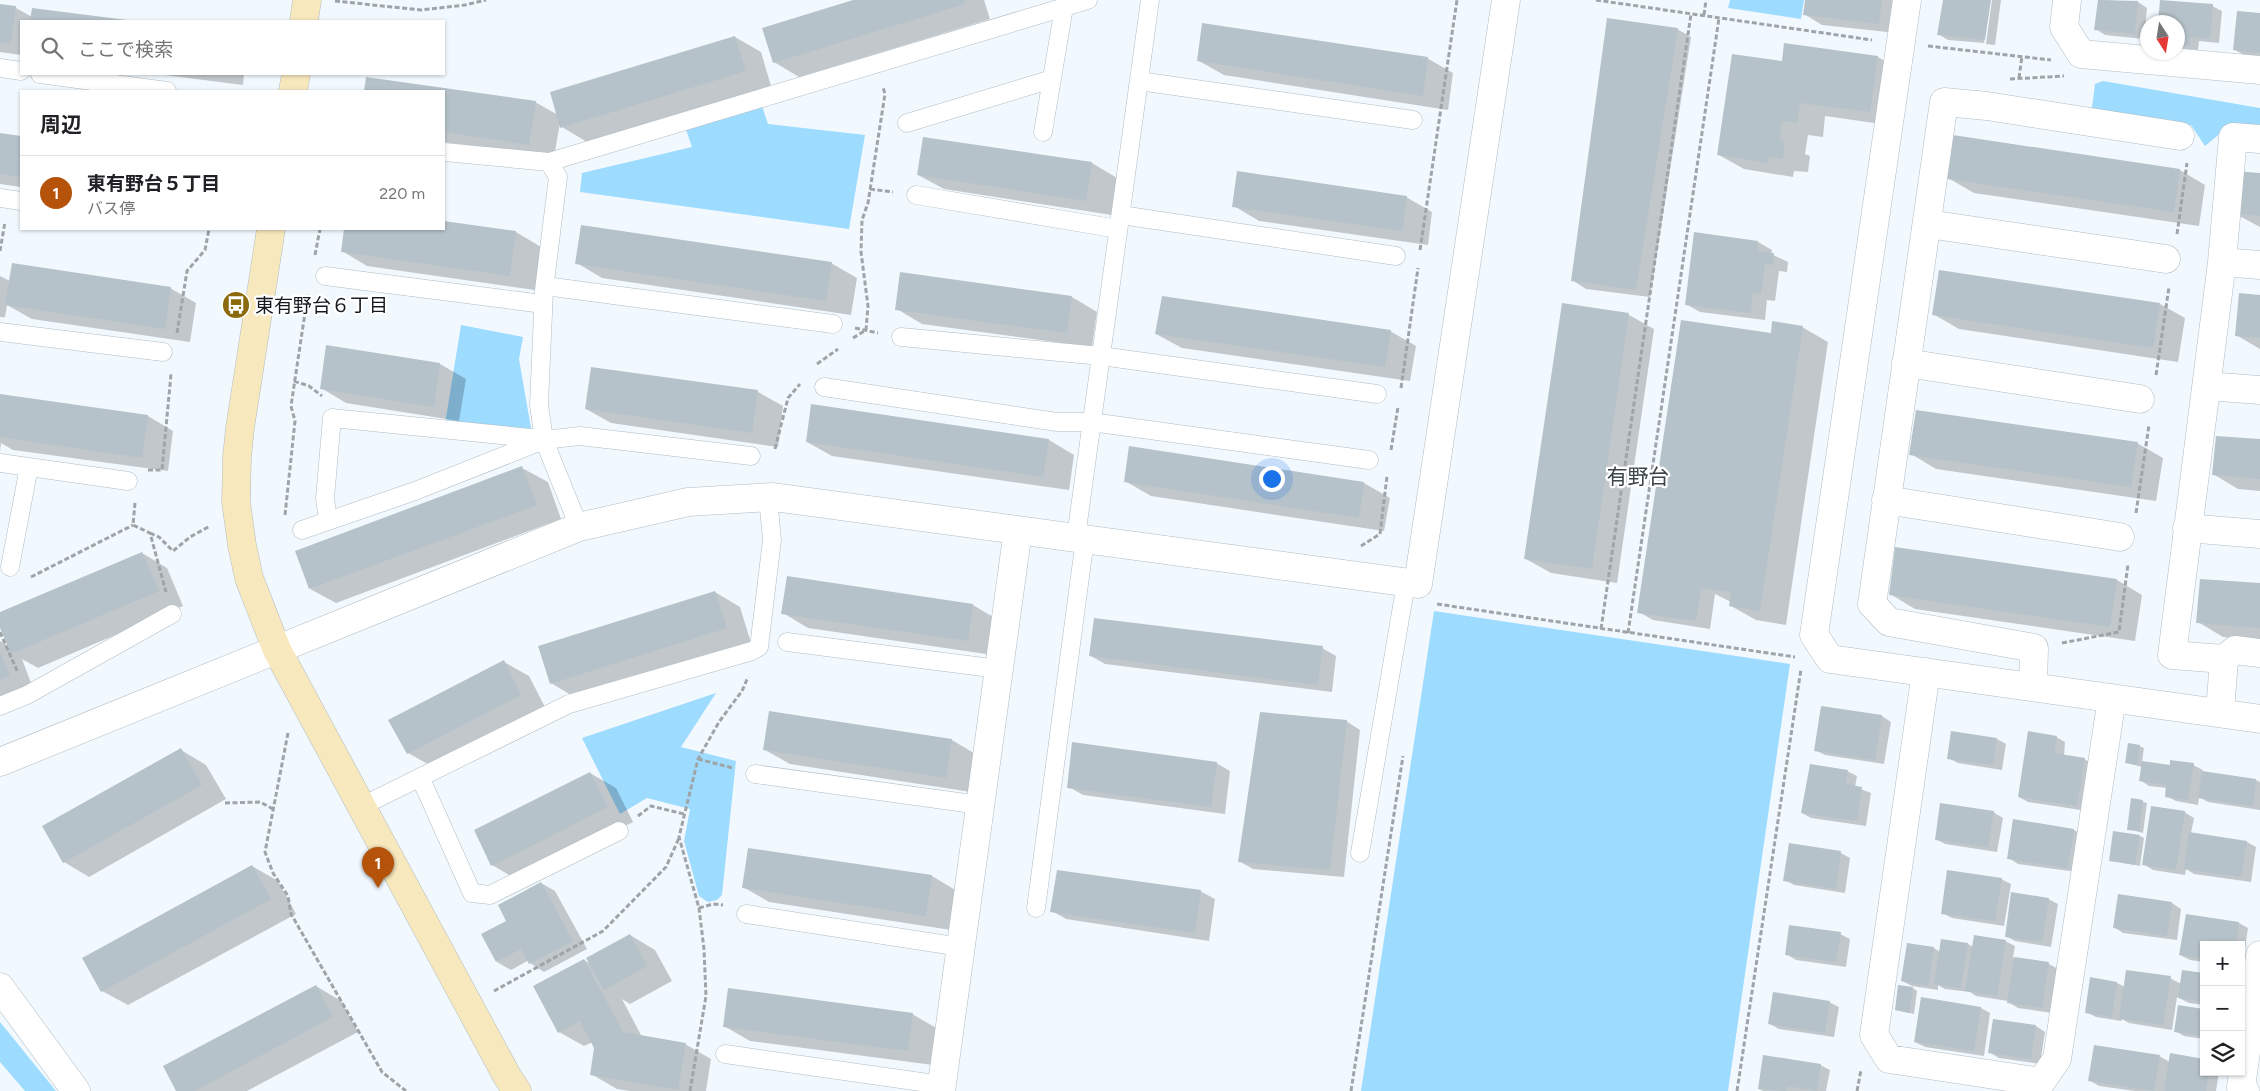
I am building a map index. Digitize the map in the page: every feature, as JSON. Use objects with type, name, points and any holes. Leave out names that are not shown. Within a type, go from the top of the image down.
[{"type":"street","points":[[304,20],[307,0]]},
{"type":"street","points":[[0,762],[579,526],[688,502],[768,498],[1418,584],[1506,0]]},
{"type":"street","points":[[1907,0],[1812,652],[1830,659],[2260,719]]},
{"type":"street","points":[[2067,0],[2064,27],[2081,54],[2260,70]]},
{"type":"street","points":[[293,90],[296,75]]},
{"type":"street","points":[[2033,688],[2034,648],[1889,622],[1872,604],[1944,102],[1987,106],[2180,136]]},
{"type":"street","points":[[2224,660],[2172,656],[2222,262],[2234,137],[2260,139]]},
{"type":"street","points":[[1928,224],[2166,259]]},
{"type":"street","points":[[271,230],[237,457],[236,502],[249,578],[277,650],[469,1006],[517,1091]]},
{"type":"street","points":[[2222,262],[2260,265]]},
{"type":"street","points":[[1906,364],[2140,399]]},
{"type":"street","points":[[2207,386],[2260,390]]},
{"type":"street","points":[[1886,500],[2120,537]]},
{"type":"street","points":[[2187,528],[2260,534]]},
{"type":"street","points":[[941,1088],[1018,530]]},
{"type":"street","points":[[2220,713],[2224,660],[2235,650],[2260,652]]},
{"type":"street","points":[[1926,672],[1874,1035],[1889,1059],[2041,1082],[2057,1059],[2112,698]]},
{"type":"street","points":[[2245,1091],[2241,1087],[2260,956]]},
{"type":"street","points":[[0,987],[76,1091]]},
{"type":"lane","points":[[445,152],[549,162],[876,62],[1088,0]]},
{"type":"lane","points":[[1036,908],[1080,538],[1091,422],[1150,0]]},
{"type":"lane","points":[[1043,132],[1064,7]]},
{"type":"lane","points":[[0,68],[20,71]]},
{"type":"lane","points":[[47,75],[160,90]]},
{"type":"lane","points":[[907,122],[1052,79]]},
{"type":"lane","points":[[1139,81],[1413,120]]},
{"type":"lane","points":[[549,162],[558,177],[543,304],[539,405],[544,440],[579,526]]},
{"type":"lane","points":[[916,195],[1396,256]]},
{"type":"lane","points":[[0,198],[20,201]]},
{"type":"lane","points":[[317,280],[543,304]]},
{"type":"lane","points":[[545,286],[833,324]]},
{"type":"lane","points":[[0,332],[167,358]]},
{"type":"lane","points":[[901,337],[1101,356],[1377,394]]},
{"type":"lane","points":[[824,387],[1057,422],[1091,422],[1369,460]]},
{"type":"lane","points":[[328,521],[326,498],[332,418],[544,440],[580,436],[750,456]]},
{"type":"lane","points":[[302,530],[415,491],[544,440]]},
{"type":"lane","points":[[0,463],[128,481]]},
{"type":"lane","points":[[10,567],[29,467]]},
{"type":"lane","points":[[362,806],[569,704],[752,651],[760,646],[772,540],[768,498]]},
{"type":"lane","points":[[1360,853],[1406,583]]},
{"type":"lane","points":[[0,706],[27,695],[172,614]]},
{"type":"lane","points":[[787,642],[999,668]]},
{"type":"lane","points":[[755,774],[980,805]]},
{"type":"lane","points":[[420,778],[472,893],[490,895],[620,831]]},
{"type":"lane","points":[[746,914],[961,947]]},
{"type":"lane","points":[[726,1054],[941,1088]]},
{"type":"path","points":[[327,0],[422,10],[465,5],[486,0]]},
{"type":"path","points":[[1419,258],[1457,0]]},
{"type":"path","points":[[1596,0],[1900,44],[2054,60]]},
{"type":"path","points":[[1704,15],[1706,0]]},
{"type":"path","points":[[1600,629],[1691,14]]},
{"type":"path","points":[[1628,633],[1719,18]]},
{"type":"path","points":[[2019,78],[2022,56]]},
{"type":"path","points":[[866,330],[868,306],[861,252],[862,220],[868,203],[885,94],[876,62]]},
{"type":"path","points":[[176,335],[187,271],[205,250],[209,230]]},
{"type":"path","points":[[315,256],[320,230]]},
{"type":"path","points":[[1400,393],[1418,268]]},
{"type":"path","points":[[285,519],[295,421],[290,406],[317,280]]},
{"type":"path","points":[[833,324],[901,337]]},
{"type":"path","points":[[850,340],[866,330]]},
{"type":"path","points":[[813,368],[820,360],[843,345]]},
{"type":"path","points":[[146,470],[162,470],[167,358]]},
{"type":"path","points":[[774,452],[788,398],[800,383]]},
{"type":"path","points":[[1391,452],[1398,403]]},
{"type":"path","points":[[1358,548],[1380,534],[1388,472]]},
{"type":"path","points":[[133,525],[135,500]]},
{"type":"path","points":[[133,525],[160,537],[173,551],[190,537],[210,526]]},
{"type":"path","points":[[27,579],[59,565],[133,525]]},
{"type":"path","points":[[150,533],[172,614]]},
{"type":"path","points":[[1431,603],[1628,633],[1812,652],[1737,1091]]},
{"type":"path","points":[[0,632],[27,695]]},
{"type":"path","points":[[469,1006],[603,930],[666,867],[679,837],[698,759],[720,722],[742,691],[758,658],[760,646]]},
{"type":"path","points":[[289,727],[265,852],[273,874],[288,896],[291,914],[382,1072],[406,1091]]},
{"type":"path","points":[[1352,1091],[1405,748]]},
{"type":"path","points":[[698,759],[755,774]]},
{"type":"path","points":[[225,803],[260,802],[273,809]]},
{"type":"path","points":[[620,831],[652,806],[684,814]]},
{"type":"path","points":[[679,837],[699,908],[704,949],[706,996],[690,1091]]},
{"type":"shaded area","points":[[1730,0],[1804,0],[1801,19],[1728,8]]},
{"type":"shaded area","points":[[2103,81],[2260,108],[2260,130],[2228,127],[2205,146],[2191,125],[2091,115],[2095,84]]},
{"type":"shaded area","points":[[761,103],[768,124],[865,135],[849,229],[580,192],[582,173],[692,147],[684,124]]},
{"type":"shaded area","points":[[461,325],[523,337],[519,359],[532,434],[445,424]]},
{"type":"shaded area","points":[[1434,611],[1790,664],[1728,1091],[1361,1091]]},
{"type":"shaded area","points":[[716,693],[681,747],[736,761],[722,895],[717,900],[708,902],[699,896],[684,841],[690,809],[647,798],[620,814],[582,738]]},
{"type":"shaded area","points":[[0,1022],[56,1091],[25,1091],[0,1062]]},
{"type":"building","points":[[853,0],[964,0],[965,4],[773,63],[762,28]]},
{"type":"building","points":[[1805,0],[1882,0],[1879,24],[1803,15]]},
{"type":"building","points":[[1943,0],[1991,0],[1985,40],[1937,35]]},
{"type":"building","points":[[2098,0],[2138,1],[2135,34],[2094,30]]},
{"type":"building","points":[[2160,0],[2213,4],[2210,39],[2190,37],[2189,46],[2185,45],[2185,15],[2159,15]]},
{"type":"building","points":[[0,4],[16,6],[11,43],[0,42]]},
{"type":"building","points":[[32,8],[127,20],[30,20]]},
{"type":"building","points":[[2237,11],[2260,13],[2260,53],[2233,50]]},
{"type":"building","points":[[1607,18],[1678,28],[1636,290],[1571,281]]},
{"type":"building","points":[[1202,23],[1428,57],[1423,96],[1197,61]]},
{"type":"building","points":[[735,36],[746,71],[560,128],[550,92]]},
{"type":"building","points":[[1784,43],[1878,56],[1870,112],[1800,103],[1797,123],[1782,121],[1780,140],[1785,141],[1783,159],[1769,157],[1768,163],[1717,155],[1732,54],[1782,61]]},
{"type":"building","points":[[366,77],[536,101],[529,145],[445,132],[445,90],[364,90]]},
{"type":"building","points":[[0,133],[20,136],[20,177],[0,174]]},
{"type":"building","points":[[1953,135],[2180,169],[2174,212],[1947,179]]},
{"type":"building","points":[[923,137],[1092,162],[1086,201],[917,175]]},
{"type":"building","points":[[1237,171],[1407,196],[1402,231],[1232,207]]},
{"type":"building","points":[[2235,171],[2260,173],[2260,216],[2231,213]]},
{"type":"building","points":[[445,221],[516,231],[510,276],[341,252],[344,230],[445,230]]},
{"type":"building","points":[[581,225],[832,262],[826,301],[575,264]]},
{"type":"building","points":[[1694,232],[1758,241],[1757,251],[1774,253],[1773,265],[1765,264],[1761,294],[1753,293],[1751,313],[1685,305]]},
{"type":"building","points":[[12,263],[171,287],[165,329],[5,305]]},
{"type":"building","points":[[1939,270],[2160,303],[2153,348],[1932,315]]},
{"type":"building","points":[[900,272],[1072,296],[1067,333],[895,310]]},
{"type":"building","points":[[2239,293],[2260,295],[2260,338],[2235,336]]},
{"type":"building","points":[[1162,296],[1391,330],[1385,367],[1155,334]]},
{"type":"building","points":[[1562,303],[1629,313],[1592,569],[1524,559]]},
{"type":"building","points":[[1681,320],[1771,333],[1772,321],[1803,326],[1760,611],[1729,606],[1731,592],[1701,588],[1696,621],[1637,613]]},
{"type":"building","points":[[326,345],[440,363],[434,407],[320,389]]},
{"type":"building","points":[[591,367],[758,390],[752,433],[585,409]]},
{"type":"building","points":[[0,394],[148,415],[142,458],[0,437]]},
{"type":"building","points":[[811,404],[1049,439],[1043,477],[806,442]]},
{"type":"building","points":[[1916,410],[2138,442],[2131,487],[1909,455]]},
{"type":"building","points":[[2216,436],[2260,439],[2260,479],[2212,475]]},
{"type":"building","points":[[1129,446],[1364,482],[1359,518],[1124,482]]},
{"type":"building","points":[[522,466],[537,505],[309,589],[295,551]]},
{"type":"building","points":[[1895,547],[2117,579],[2110,627],[1889,595]]},
{"type":"building","points":[[142,552],[159,591],[11,654],[0,628],[0,612]]},
{"type":"building","points":[[787,576],[973,604],[968,641],[781,614]]},
{"type":"building","points":[[2200,579],[2260,583],[2260,628],[2196,623]]},
{"type":"building","points":[[715,591],[727,628],[550,684],[538,646]]},
{"type":"building","points":[[1094,618],[1323,646],[1318,685],[1089,656]]},
{"type":"building","points":[[0,652],[10,676],[0,680]]},
{"type":"building","points":[[504,660],[521,695],[407,754],[388,720]]},
{"type":"building","points":[[1821,706],[1882,715],[1875,760],[1814,751]]},
{"type":"building","points":[[769,711],[952,739],[946,778],[763,750]]},
{"type":"building","points":[[1260,712],[1347,720],[1330,870],[1238,862]]},
{"type":"building","points":[[1951,731],[1997,738],[1993,765],[1947,759]]},
{"type":"building","points":[[2028,731],[2057,736],[2054,753],[2085,758],[2077,806],[2018,797]]},
{"type":"building","points":[[1072,742],[1217,762],[1211,807],[1067,788]]},
{"type":"building","points":[[2128,743],[2140,745],[2137,765],[2125,763]]},
{"type":"building","points":[[181,748],[202,785],[63,863],[42,826]]},
{"type":"building","points":[[2170,760],[2194,763],[2188,800],[2165,797],[2166,785],[2139,781],[2142,761],[2170,765]]},
{"type":"building","points":[[1810,764],[1848,770],[1846,784],[1862,787],[1857,821],[1801,813]]},
{"type":"building","points":[[2202,771],[2256,779],[2253,806],[2198,798]]},
{"type":"building","points":[[590,772],[608,807],[491,866],[474,830]]},
{"type":"building","points":[[2131,798],[2143,800],[2139,831],[2127,830]]},
{"type":"building","points":[[1940,803],[1994,811],[1988,847],[1935,840]]},
{"type":"building","points":[[2151,806],[2185,811],[2176,870],[2142,865]]},
{"type":"building","points":[[2013,819],[2074,829],[2068,868],[2007,859]]},
{"type":"building","points":[[2113,831],[2140,835],[2135,865],[2109,861]]},
{"type":"building","points":[[2189,832],[2247,841],[2241,877],[2184,869]]},
{"type":"building","points":[[1789,843],[1841,851],[1836,889],[1783,881]]},
{"type":"building","points":[[748,848],[932,875],[926,916],[742,888]]},
{"type":"building","points":[[252,865],[271,899],[101,992],[82,958]]},
{"type":"building","points":[[1057,870],[1201,890],[1195,933],[1050,912]]},
{"type":"building","points":[[1947,870],[2002,878],[1995,921],[1941,914]]},
{"type":"building","points":[[541,882],[573,941],[529,964],[521,949],[496,962],[481,934],[506,921],[498,905]]},
{"type":"building","points":[[2011,892],[2049,898],[2042,942],[2005,937]]},
{"type":"building","points":[[2118,894],[2172,902],[2167,936],[2113,928]]},
{"type":"building","points":[[2186,914],[2239,922],[2237,941],[2200,941],[2200,958],[2179,955]]},
{"type":"building","points":[[1789,925],[1841,932],[1836,962],[1785,955]]},
{"type":"building","points":[[630,934],[647,966],[604,990],[586,958]]},
{"type":"building","points":[[1974,935],[2006,940],[1997,996],[1965,991]]},
{"type":"building","points":[[1941,939],[1968,943],[1961,988],[1934,984]]},
{"type":"building","points":[[1907,943],[1934,947],[1928,986],[1901,981]]},
{"type":"building","points":[[2014,957],[2049,962],[2042,1008],[2007,1003]]},
{"type":"building","points":[[584,959],[623,1032],[686,1043],[678,1090],[590,1075],[594,1048],[580,1021],[558,1033],[533,986]]},
{"type":"building","points":[[2126,970],[2171,976],[2163,1025],[2119,1019]]},
{"type":"building","points":[[2182,970],[2200,972],[2200,1001],[2178,998]]},
{"type":"building","points":[[2090,977],[2117,982],[2112,1017],[2085,1013]]},
{"type":"building","points":[[316,985],[333,1017],[195,1091],[176,1091],[163,1066]]},
{"type":"building","points":[[1898,985],[1913,987],[1909,1013],[1895,1010]]},
{"type":"building","points":[[728,988],[913,1013],[908,1051],[723,1027]]},
{"type":"building","points":[[1773,992],[1830,1001],[1825,1033],[1768,1024]]},
{"type":"building","points":[[1921,997],[1981,1007],[1974,1051],[1914,1042]]},
{"type":"building","points":[[2178,1005],[2200,1008],[2200,1035],[2174,1032]]},
{"type":"building","points":[[1993,1019],[2036,1025],[2031,1059],[1988,1053]]},
{"type":"building","points":[[2094,1045],[2160,1055],[2154,1091],[2088,1081]]},
{"type":"building","points":[[2170,1053],[2200,1058],[2200,1076],[2208,1076],[2206,1091],[2164,1091]]},
{"type":"building","points":[[1763,1055],[1821,1064],[1817,1091],[1787,1086],[1786,1091],[1758,1089]]},
{"type":"place","name":"東有野台６丁目","points":[[236,305]]},
{"type":"place","name":"東有野台５丁目","points":[[378,888]]},
{"type":"district","name":"有野台","points":[[1638,477]]}]
